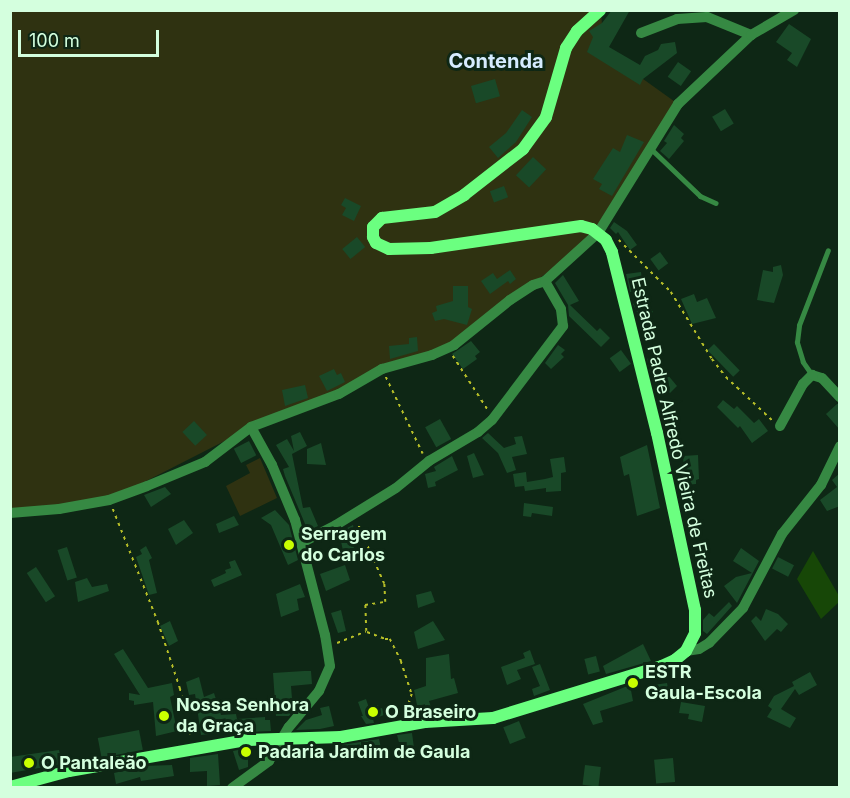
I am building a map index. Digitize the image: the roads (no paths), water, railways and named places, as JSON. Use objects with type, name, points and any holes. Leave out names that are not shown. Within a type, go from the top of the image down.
[{"type":"main road","points":[[600,10],[577,32],[566,48],[546,117],[523,149],[444,208],[424,215],[389,215],[377,222],[372,233],[376,243],[382,247],[399,250],[458,245],[571,226],[601,229]]},
{"type":"main road","name":"Estrada Padre Alfredo Vieira de Freitas","points":[[601,229],[612,252],[657,433],[695,610],[695,633],[686,651]]},
{"type":"main road","points":[[10,787],[69,771],[193,749],[284,737],[341,737],[425,722],[493,718],[662,666],[686,651]]},
{"type":"street","points":[[10,513],[59,509],[109,500],[205,462],[252,427],[339,394],[382,369],[447,348],[510,300],[533,285],[544,281],[601,229],[678,104],[751,35],[794,10]]},
{"type":"street","points":[[641,33],[677,19],[707,17],[751,35]]},
{"type":"street","points":[[301,543],[353,515],[396,488],[428,463],[478,432],[494,418],[563,326],[561,309],[544,281]]},
{"type":"street","points":[[780,426],[803,384],[812,375],[822,378],[840,397]]},
{"type":"street","points":[[232,788],[270,761],[294,720],[310,704],[327,677],[330,666],[328,647],[288,502],[252,427]]},
{"type":"street","points":[[686,651],[699,649],[709,643],[743,608],[782,534],[821,485],[840,446]]},
{"type":"lane","points":[[651,149],[700,196],[716,203]]},
{"type":"lane","points":[[812,375],[803,362],[797,342],[799,325],[828,250]]},
{"type":"place","name":"Serragem do Carlos","points":[[289,545]]},
{"type":"place","name":"ESTR Gaula-Escola","points":[[633,683]]},
{"type":"place","name":"O Braseiro","points":[[373,712]]},
{"type":"place","name":"Nossa Senhora da Graça","points":[[164,716]]},
{"type":"place","name":"Padaria Jardim de Gaula","points":[[246,752]]},
{"type":"place","name":"O Pantaleão","points":[[29,763]]},
{"type":"district","name":"Contenda","points":[[496,61]]}]
